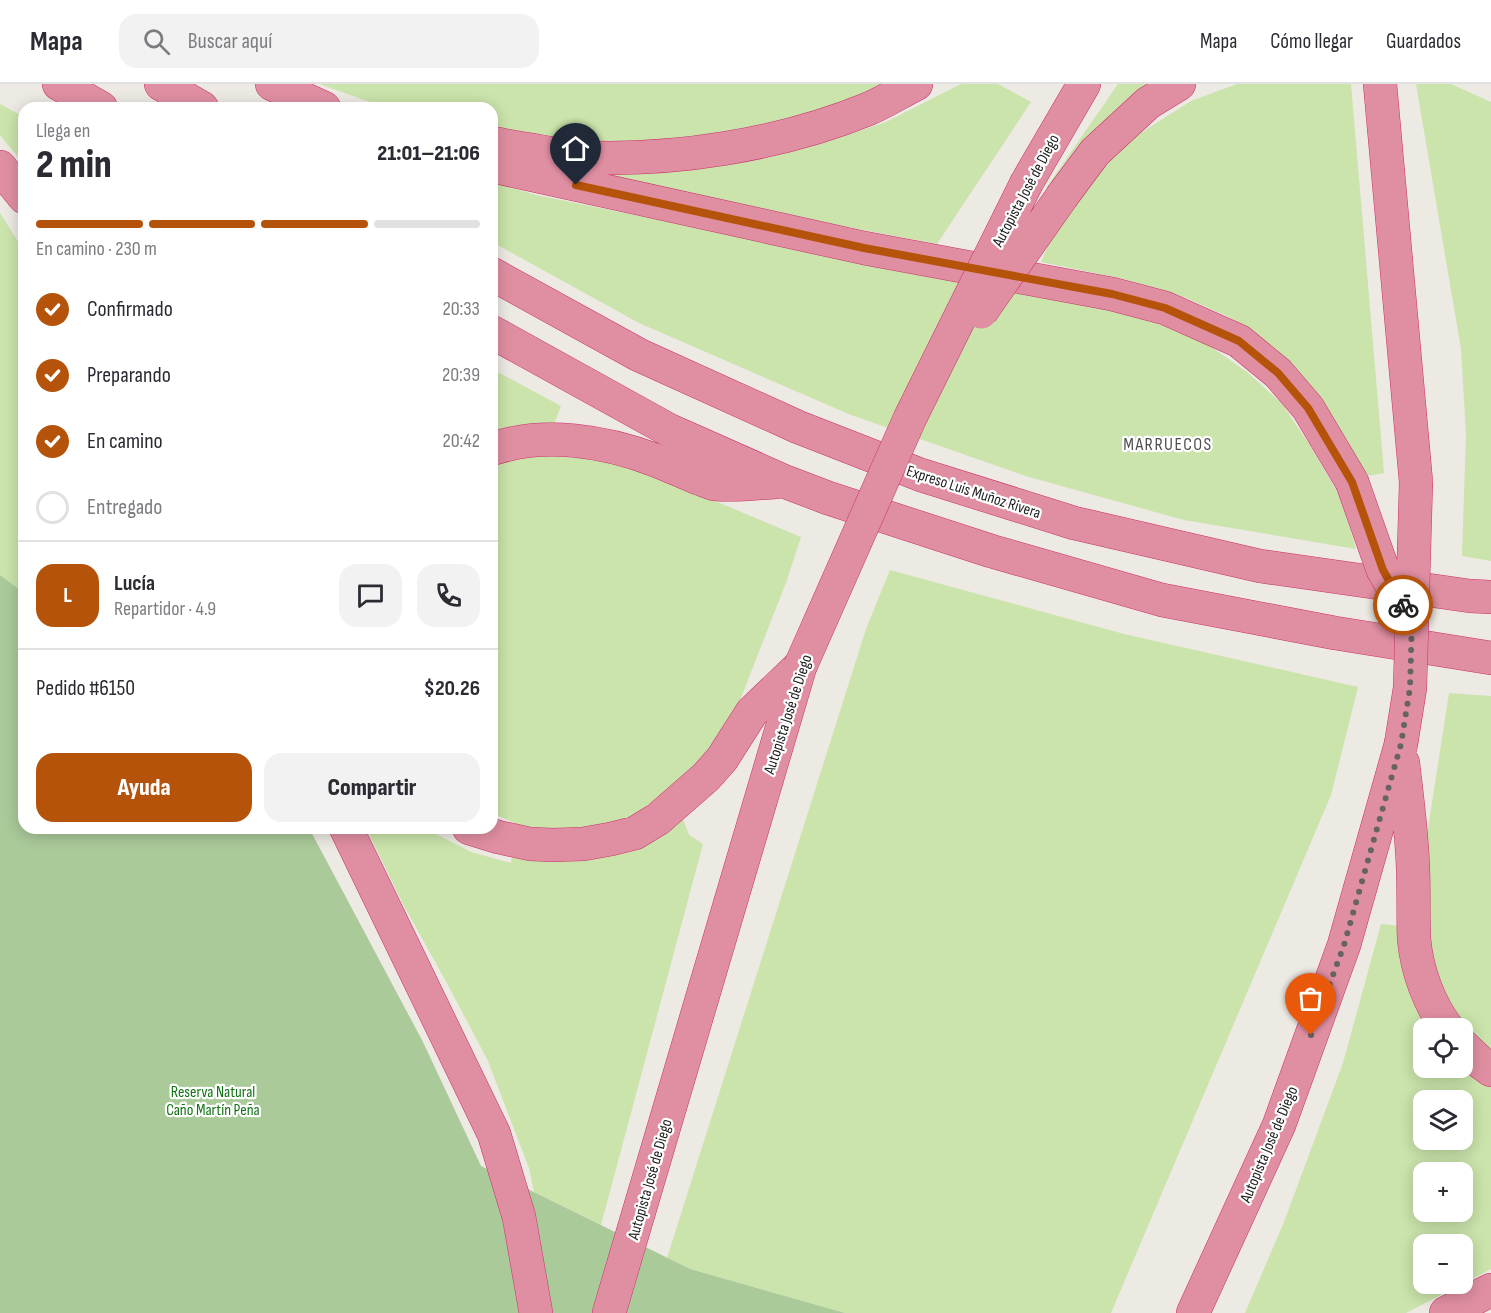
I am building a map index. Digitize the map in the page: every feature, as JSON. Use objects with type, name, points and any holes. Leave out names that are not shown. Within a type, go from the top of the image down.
[{"type":"highway","points":[[59,84],[90,102]]},
{"type":"highway","points":[[161,84],[192,102]]},
{"type":"highway","points":[[272,84],[310,102]]},
{"type":"highway","points":[[498,144],[576,157],[635,157],[702,152],[779,138],[832,123],[871,108],[916,84]]},
{"type":"highway","name":"Autopista José de Diego","points":[[609,1313],[800,667],[910,418],[1027,182],[1084,84]]},
{"type":"highway","points":[[910,418],[1017,259],[1095,152],[1148,103],[1179,84]]},
{"type":"highway","name":"Autopista José de Diego","points":[[1193,1313],[1279,1125],[1344,945],[1401,744],[1410,688],[1416,482],[1380,84]]},
{"type":"highway","points":[[0,167],[18,190]]},
{"type":"highway","points":[[498,167],[864,248],[1112,294],[1165,308],[1239,341],[1278,373],[1308,408],[1352,482],[1383,570],[1412,620]]},
{"type":"highway","name":"Expreso Luis Muñoz Rivera","points":[[498,277],[639,355],[798,427],[921,475],[1074,523],[1260,566],[1484,595]]},
{"type":"highway","points":[[498,335],[669,430],[786,482],[990,551],[1162,600],[1335,633],[1491,658]]},
{"type":"highway","points":[[498,447],[556,439],[582,441],[602,444],[652,459],[714,484],[786,482]]},
{"type":"highway","points":[[490,834],[530,844],[583,844],[635,833],[658,819],[706,777],[722,759],[752,712],[800,667]]},
{"type":"highway","points":[[1401,744],[1413,868],[1414,940],[1421,976],[1440,1018]]},
{"type":"highway","points":[[349,834],[494,1134],[519,1217],[536,1313]]},
{"type":"highway","points":[[1473,1055],[1491,1070]]},
{"type":"highway","points":[[1446,1313],[1491,1290]]},
{"type":"green space","points":[[319,84],[894,84],[778,127],[700,140],[538,141],[498,135],[498,102],[370,102]]},
{"type":"green space","points":[[961,84],[998,84],[1031,102],[937,244],[606,181],[606,172],[740,161],[825,142],[886,122]]},
{"type":"green space","points":[[1118,84],[1147,84],[1121,105],[1091,137],[1052,189],[1046,188]]},
{"type":"green space","points":[[1237,84],[1351,84],[1384,473],[1367,476],[1334,422],[1262,341],[1229,317],[1186,298],[1124,279],[1041,262],[1061,216],[1090,177],[1142,132],[1191,101]]},
{"type":"green space","points":[[1416,84],[1451,84],[1491,102],[1491,561],[1462,556],[1466,434],[1461,349]]},
{"type":"green space","points":[[0,104],[18,114],[18,157],[0,135]]},
{"type":"green space","points":[[498,184],[536,195],[1082,303],[1156,323],[1207,344],[1247,372],[1282,404],[1342,500],[1356,549],[1184,520],[1029,477],[851,415],[639,323],[498,245]]},
{"type":"green space","points":[[0,213],[18,242],[18,588],[0,575]]},
{"type":"green space","points":[[498,372],[561,406],[553,427],[498,437]]},
{"type":"green space","points":[[538,455],[593,459],[638,469],[801,537],[787,580],[733,718],[707,759],[672,790],[689,835],[703,844],[601,1225],[534,1192],[529,1168],[488,1061],[404,906],[369,834],[436,834],[471,852],[511,863],[517,824],[498,816],[498,464]]},
{"type":"green space","points":[[890,570],[1124,634],[1358,687],[1331,795],[1111,1313],[845,1313],[690,1269],[667,1258],[866,629]]},
{"type":"green space","name":"Reserva Natural Caño Martín Peña","points":[[0,575],[18,588],[18,834],[312,834],[423,1042],[481,1166],[690,1269],[845,1313],[0,1313]]},
{"type":"green space","points":[[1449,693],[1491,696],[1491,1269],[1473,1278],[1473,1234],[1413,1234],[1413,1294],[1443,1294],[1406,1313],[1245,1313],[1284,1222],[1343,1063],[1381,924],[1400,926],[1424,854]]},
{"type":"way so far","points":[[1311,1035],[1344,945],[1401,744],[1410,688],[1412,620],[1403,605]]},
{"type":"district","name":"MARRUECOS","points":[[1168,444]]},
{"type":"route","points":[[576,185],[864,248],[1112,294],[1165,308],[1239,341],[1278,373],[1308,408],[1352,482],[1383,570],[1403,605]]}]
